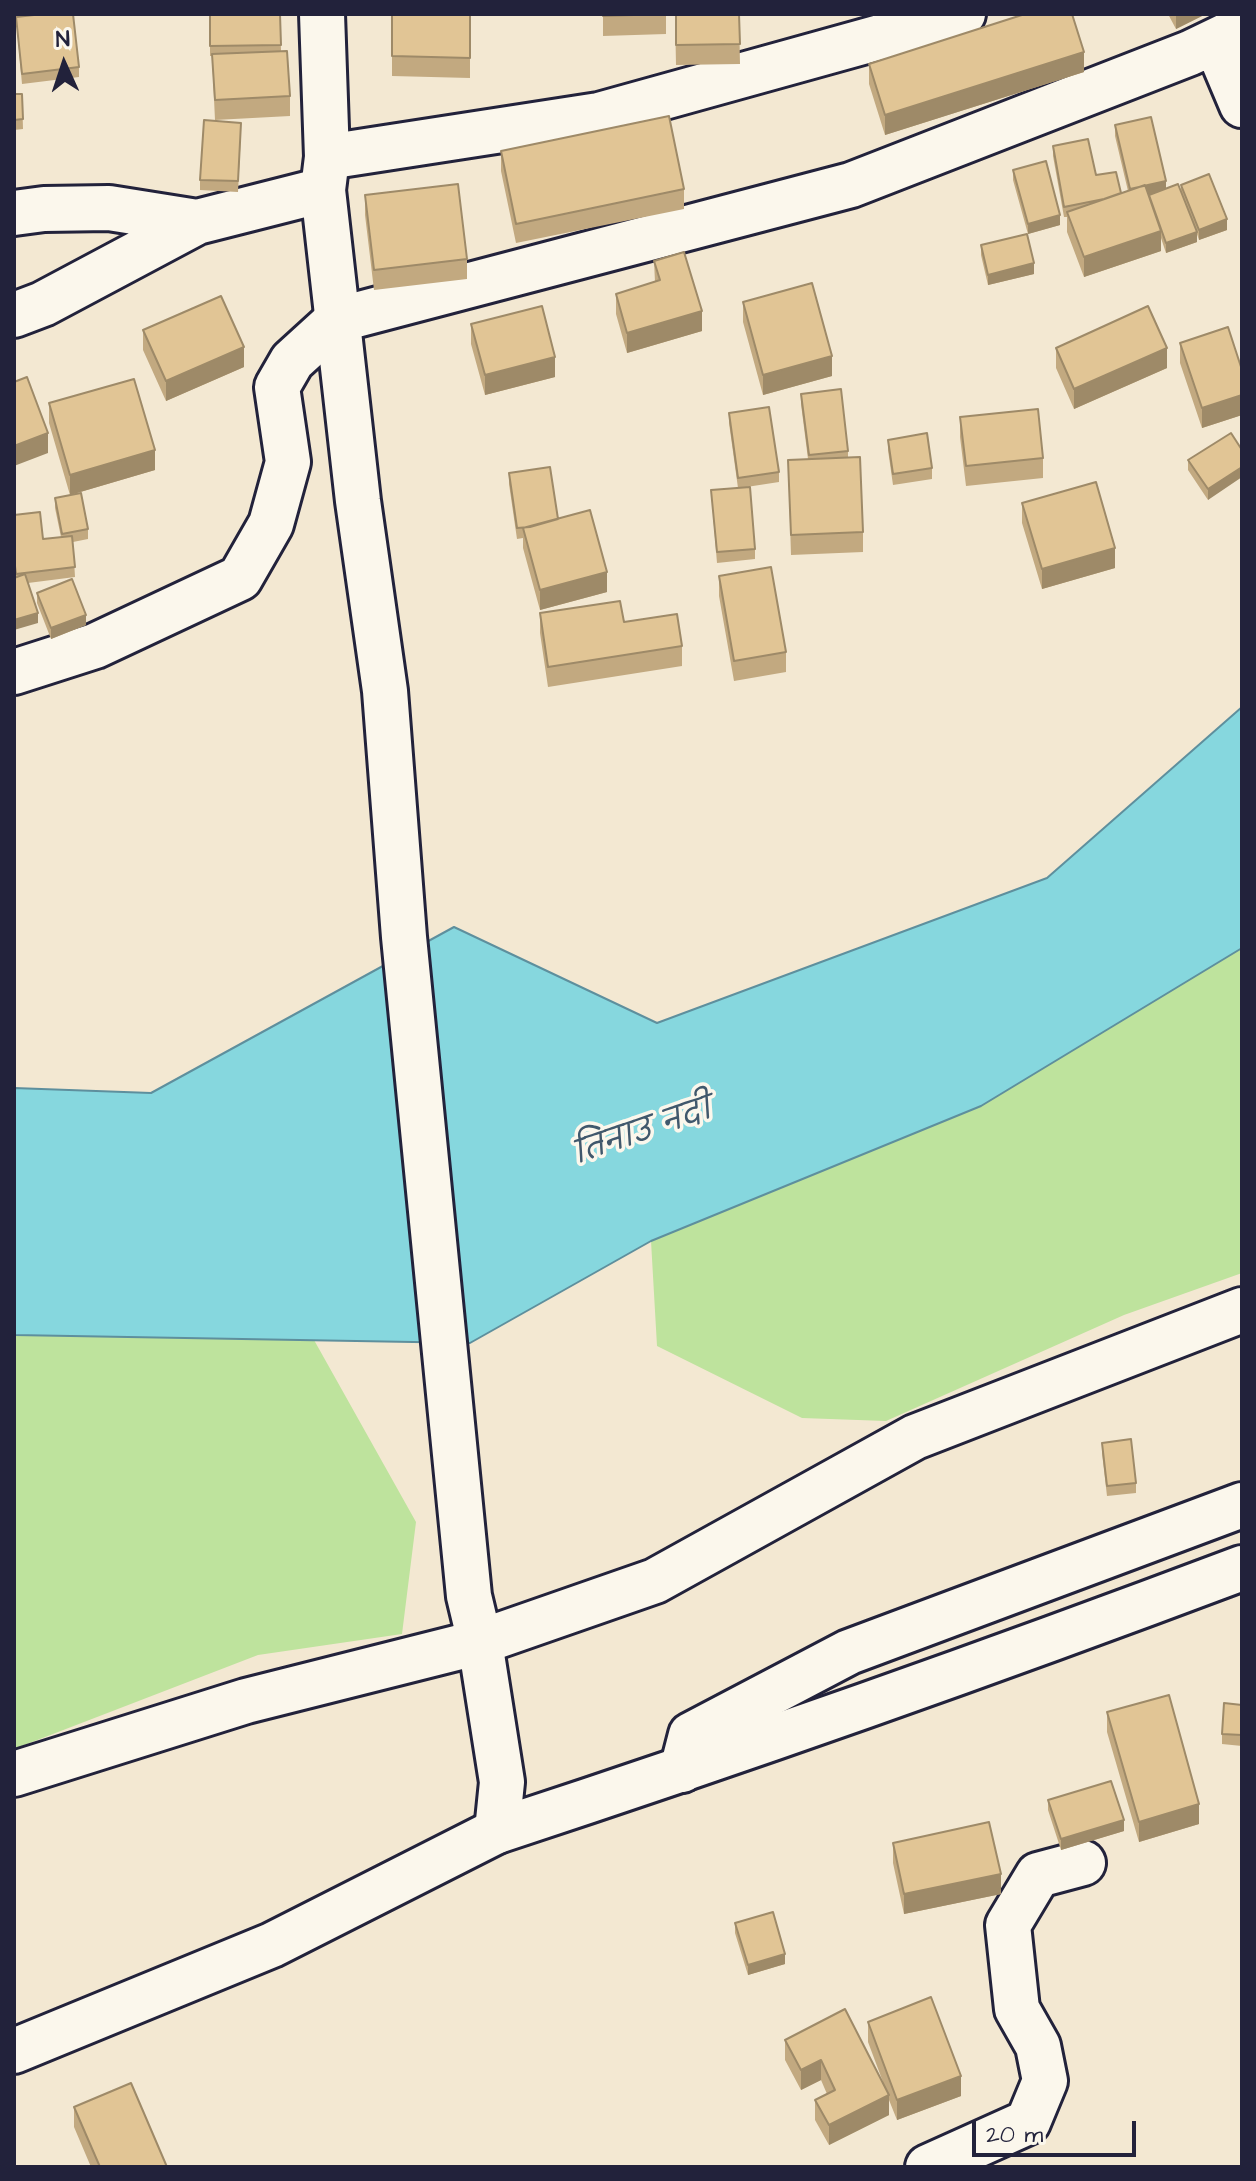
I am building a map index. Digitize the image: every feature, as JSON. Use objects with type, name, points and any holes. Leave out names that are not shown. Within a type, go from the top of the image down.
[{"type":"street","points":[[322,14],[325,174],[337,320],[385,691],[404,937],[469,1596],[480,1642],[502,1782],[497,1831]]},
{"type":"street","points":[[14,315],[43,304],[197,222],[325,174],[599,115],[963,14]]},
{"type":"street","points":[[14,672],[95,646],[240,578],[271,524],[288,462],[277,387],[292,361],[337,320],[851,185],[1190,53],[1229,34],[1242,105]]},
{"type":"street","points":[[14,213],[44,209],[109,208],[197,222]]},
{"type":"street","points":[[14,1774],[246,1701],[480,1642],[655,1581],[915,1437],[1242,1310]]},
{"type":"street","points":[[682,1770],[691,1735],[849,1652],[1242,1505]]},
{"type":"street","points":[[14,2051],[272,1945],[497,1831],[989,1664],[1242,1568]]},
{"type":"street","points":[[928,2167],[1028,2122],[1045,2081],[1038,2046],[1017,2009],[1008,1925],[1038,1875],[1083,1863]]},
{"type":"green space","points":[[1242,948],[1242,1273],[1124,1315],[886,1421],[802,1418],[657,1346],[651,1241],[981,1106]]},
{"type":"green space","points":[[14,1335],[314,1340],[416,1522],[402,1634],[258,1655],[14,1749]]},
{"type":"water","name":"तिनाउ नदी","points":[[1242,707],[1242,948],[981,1106],[651,1241],[470,1343],[14,1335],[14,1088],[151,1093],[454,927],[657,1023],[1047,878]]},
{"type":"building","points":[[73,14],[79,67],[22,74],[16,17]]},
{"type":"building","points":[[210,14],[280,14],[281,45],[210,46]]},
{"type":"building","points":[[392,14],[470,14],[470,58],[392,56]]},
{"type":"building","points":[[603,14],[665,14],[603,16]]},
{"type":"building","points":[[676,14],[739,14],[740,44],[676,45]]},
{"type":"building","points":[[1025,14],[1072,14],[1084,52],[885,115],[869,64]]},
{"type":"building","points":[[287,51],[290,96],[215,100],[212,54]]},
{"type":"building","points":[[14,94],[22,94],[23,119],[14,120]]},
{"type":"building","points":[[669,116],[684,189],[516,224],[501,151]]},
{"type":"building","points":[[1151,117],[1166,181],[1130,189],[1115,125]]},
{"type":"building","points":[[204,120],[241,123],[238,181],[200,180]]},
{"type":"building","points":[[1088,139],[1096,175],[1116,172],[1121,193],[1064,207],[1053,146]]},
{"type":"building","points":[[1046,161],[1060,215],[1028,224],[1013,170]]},
{"type":"building","points":[[1209,174],[1227,219],[1199,230],[1181,185]]},
{"type":"building","points":[[458,184],[467,259],[374,270],[365,195]]},
{"type":"building","points":[[1178,184],[1197,232],[1166,243],[1149,195]]},
{"type":"building","points":[[1145,185],[1161,231],[1084,257],[1067,212]]},
{"type":"building","points":[[1027,234],[1034,263],[988,275],[981,245]]},
{"type":"building","points":[[684,252],[702,311],[627,333],[616,294],[660,280],[654,261]]},
{"type":"building","points":[[812,283],[832,356],[763,375],[743,302]]},
{"type":"building","points":[[221,296],[244,347],[166,381],[143,330]]},
{"type":"building","points":[[542,306],[555,357],[485,375],[471,324]]},
{"type":"building","points":[[1148,306],[1167,348],[1074,389],[1056,348]]},
{"type":"building","points":[[1228,327],[1242,370],[1242,395],[1202,408],[1180,343]]},
{"type":"building","points":[[27,377],[48,433],[14,446],[14,382]]},
{"type":"building","points":[[134,379],[155,450],[70,475],[49,403]]},
{"type":"building","points":[[841,389],[848,451],[809,455],[801,394]]},
{"type":"building","points":[[769,407],[779,472],[738,478],[729,413]]},
{"type":"building","points":[[1038,409],[1043,458],[966,466],[960,417]]},
{"type":"building","points":[[927,433],[932,468],[893,474],[888,440]]},
{"type":"building","points":[[1231,433],[1242,450],[1242,467],[1208,489],[1188,460]]},
{"type":"building","points":[[860,457],[863,532],[791,535],[788,460]]},
{"type":"building","points":[[550,467],[558,519],[517,528],[509,473]]},
{"type":"building","points":[[1096,482],[1115,548],[1042,569],[1022,503]]},
{"type":"building","points":[[750,487],[755,549],[717,552],[711,490]]},
{"type":"building","points":[[81,493],[88,529],[62,534],[55,498]]},
{"type":"building","points":[[590,510],[607,572],[540,590],[523,528]]},
{"type":"building","points":[[40,512],[43,539],[72,536],[75,567],[16,574],[14,515]]},
{"type":"building","points":[[771,567],[786,652],[734,661],[719,576]]},
{"type":"building","points":[[25,574],[38,613],[14,620],[14,578]]},
{"type":"building","points":[[72,579],[86,615],[51,628],[37,593]]},
{"type":"building","points":[[620,601],[624,622],[677,614],[682,646],[548,667],[540,613]]},
{"type":"building","points":[[1131,1439],[1136,1483],[1107,1486],[1102,1443]]},
{"type":"building","points":[[1169,1695],[1199,1804],[1139,1822],[1107,1712]]},
{"type":"building","points":[[1224,1703],[1242,1705],[1242,1735],[1222,1734]]},
{"type":"building","points":[[1111,1781],[1124,1820],[1061,1839],[1048,1800]]},
{"type":"building","points":[[989,1822],[1001,1874],[904,1894],[893,1843]]},
{"type":"building","points":[[773,1912],[785,1954],[748,1965],[735,1923]]},
{"type":"building","points":[[931,1997],[961,2076],[897,2100],[868,2022]]},
{"type":"building","points":[[845,2009],[889,2095],[829,2125],[815,2100],[835,2090],[821,2060],[801,2070],[785,2040]]},
{"type":"building","points":[[131,2083],[167,2167],[100,2167],[74,2107]]}]
